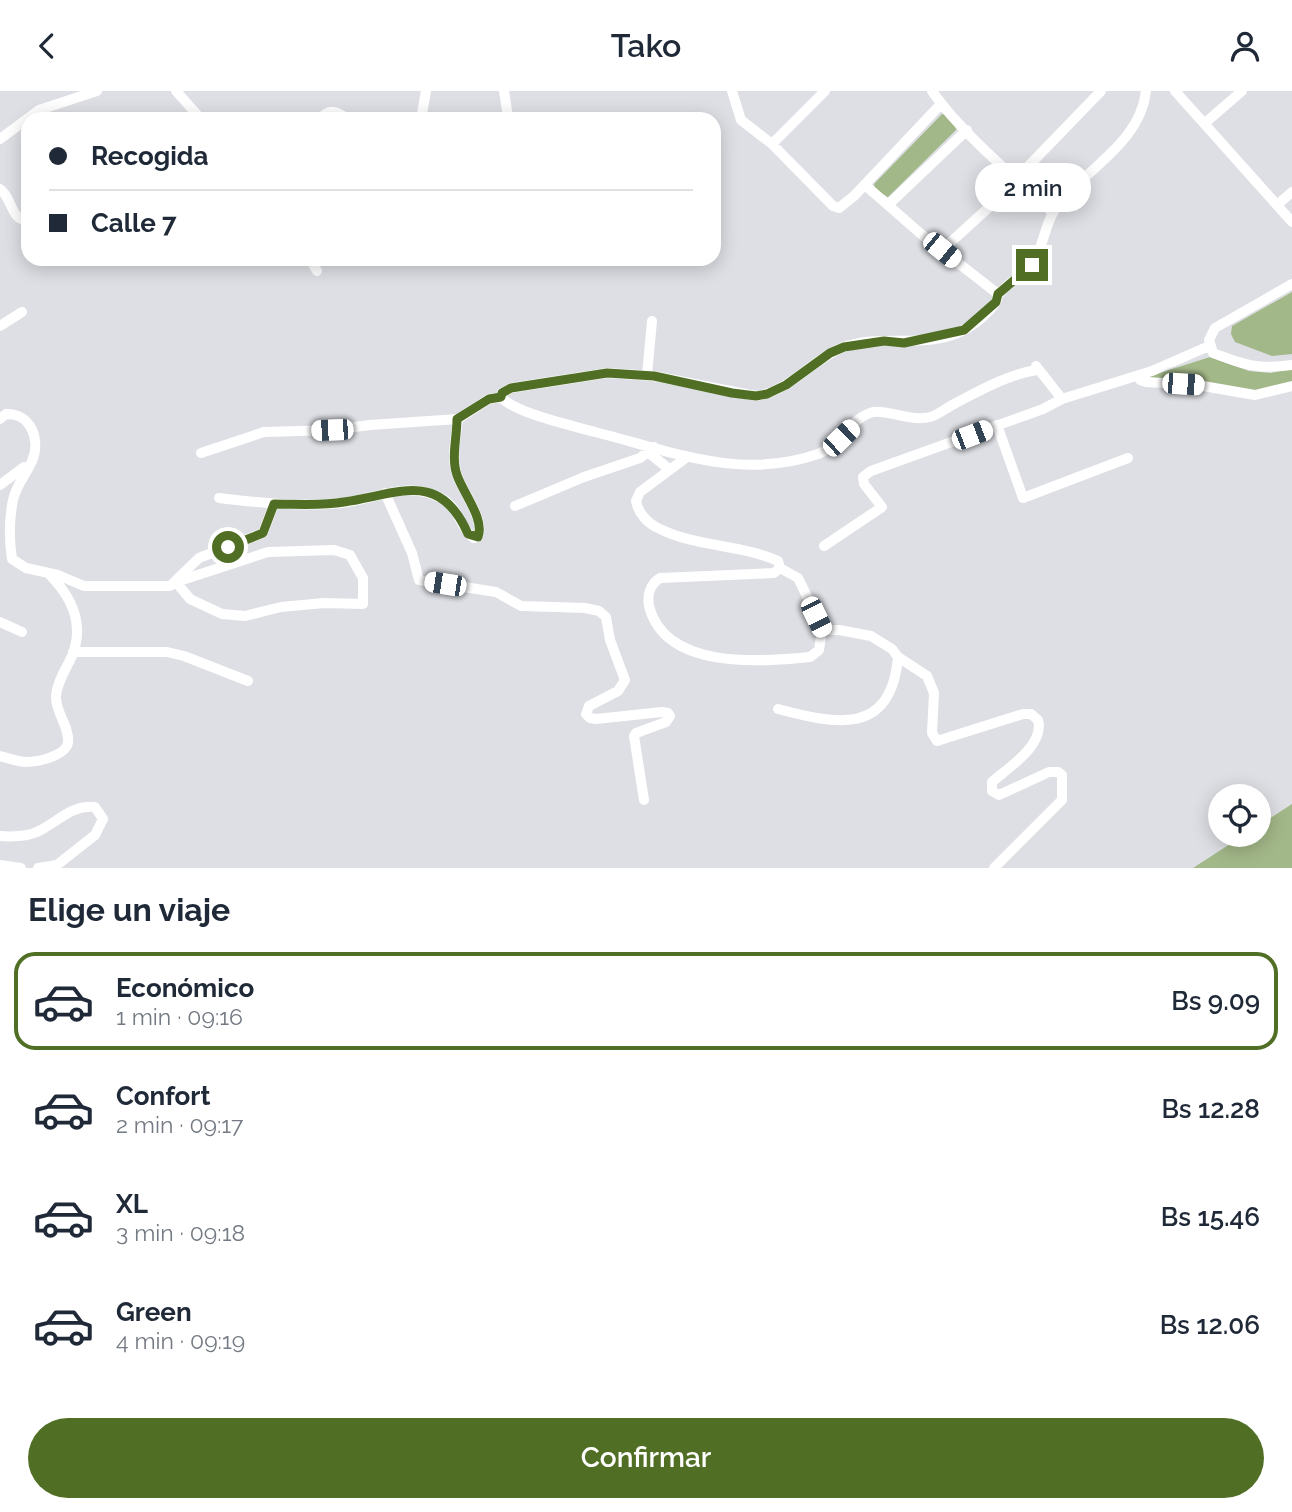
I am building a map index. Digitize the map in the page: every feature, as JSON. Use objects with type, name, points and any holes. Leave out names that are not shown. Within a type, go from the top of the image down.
[{"type":"street","points":[[36,112],[97,91]]},
{"type":"street","points":[[176,91],[195,112]]},
{"type":"street","points":[[422,112],[426,91]]},
{"type":"street","points":[[503,91],[507,112]]},
{"type":"street","points":[[732,91],[741,120],[772,144],[833,206],[839,208],[865,185],[942,104]]},
{"type":"street","points":[[772,144],[825,91]]},
{"type":"street","points":[[932,91],[967,130],[1053,213]]},
{"type":"street","points":[[942,250],[1016,179],[1101,91]]},
{"type":"street","points":[[501,397],[502,393],[511,388],[607,373],[648,375],[756,396],[786,385],[830,353],[844,347],[884,341],[904,343],[964,330],[996,302],[998,294],[1032,265],[1053,213],[1129,132],[1144,108],[1146,91]]},
{"type":"street","points":[[1175,91],[1292,222]]},
{"type":"street","points":[[1205,123],[1242,91]]},
{"type":"street","points":[[0,139],[21,123]]},
{"type":"street","points":[[890,204],[967,130]]},
{"type":"street","points":[[865,185],[890,204],[921,234],[998,294]]},
{"type":"street","points":[[0,189],[7,194],[16,217],[21,220]]},
{"type":"street","points":[[1277,205],[1292,191]]},
{"type":"street","points":[[314,266],[317,271]]},
{"type":"street","points":[[1292,285],[1215,328],[1209,337],[1209,346],[1213,352],[1251,366],[1274,368],[1292,365]]},
{"type":"street","points":[[0,326],[22,312]]},
{"type":"street","points":[[648,375],[652,321]]},
{"type":"street","points":[[824,546],[882,507],[864,484],[866,474],[1051,406],[1062,399],[1139,375],[1209,346]]},
{"type":"street","points":[[201,453],[264,432],[332,430],[457,419],[489,399],[501,397],[519,408],[564,424],[651,450],[722,464],[770,465],[799,460],[830,449],[859,420],[870,413],[877,411],[909,419],[932,416],[1036,367],[1062,399]]},
{"type":"street","points":[[1139,375],[1140,380],[1146,382],[1198,385],[1255,395],[1292,386]]},
{"type":"street","points":[[0,419],[15,414],[23,417],[30,424],[33,433],[32,461],[21,477],[13,498],[9,538],[12,559],[26,568],[47,572],[84,586],[170,586],[199,558],[263,533],[274,504]]},
{"type":"street","points":[[219,498],[274,504],[343,503],[416,489],[442,498],[461,518],[468,534],[478,537],[480,526],[455,472],[457,419]]},
{"type":"street","points":[[997,425],[1023,498],[1128,458]]},
{"type":"street","points":[[651,450],[669,469]]},
{"type":"street","points":[[515,506],[651,450]]},
{"type":"street","points":[[687,457],[637,496],[636,505],[641,514],[658,529],[749,551],[778,561],[780,568],[798,578],[822,629],[819,650],[810,657],[733,660],[677,645],[658,629],[649,601],[652,585],[660,578],[774,573],[780,568]]},
{"type":"street","points":[[0,485],[32,461]]},
{"type":"street","points":[[385,493],[412,553],[419,580],[496,592],[521,606],[585,608],[599,611],[606,617],[610,640],[625,680],[618,691],[589,706],[586,714],[596,719],[662,712],[670,716],[666,722],[634,736],[644,800]]},
{"type":"street","points":[[334,550],[350,555],[363,578],[363,604],[324,603],[281,607],[245,616],[222,614],[190,599],[176,582],[268,552],[334,550]]},
{"type":"street","points":[[0,756],[27,762],[53,756],[64,750],[68,743],[56,697],[74,652],[77,631],[75,609],[47,572]]},
{"type":"street","points":[[0,622],[22,632]]},
{"type":"street","points":[[822,629],[871,636],[927,676],[934,693],[932,733],[937,741],[1023,714],[1035,716],[1040,724],[1035,739],[1021,759],[992,782],[992,791],[999,795],[1049,772],[1058,772],[1062,775],[1062,800],[994,868]]},
{"type":"street","points":[[74,652],[167,652],[248,681]]},
{"type":"street","points":[[778,709],[835,722],[858,720],[873,712],[886,696],[897,674],[898,657]]},
{"type":"street","points":[[0,836],[15,837],[38,832],[64,813],[86,806],[95,807],[103,819],[95,835],[57,865],[38,868]]},
{"type":"street","points":[[0,865],[21,868]]},
{"type":"green space","points":[[942,114],[957,126],[956,130],[888,197],[875,190],[874,184]]},
{"type":"green space","points":[[1292,292],[1292,354],[1272,356],[1235,342],[1231,334],[1232,326]]},
{"type":"green space","points":[[1210,357],[1249,371],[1271,373],[1292,368],[1292,383],[1266,390],[1249,390],[1147,377]]},
{"type":"green space","points":[[1292,804],[1292,868],[1193,868],[1225,847],[1271,847],[1271,818]]},
{"type":"route","points":[[228,547],[263,533],[274,504],[343,503],[416,489],[442,498],[461,518],[470,537],[478,537],[480,526],[455,472],[457,419],[489,399],[501,397],[502,393],[511,388],[607,373],[654,376],[732,393],[756,396],[767,394],[786,385],[830,353],[844,347],[884,341],[904,343],[952,335],[964,330],[996,302],[998,294],[1032,265]]}]
